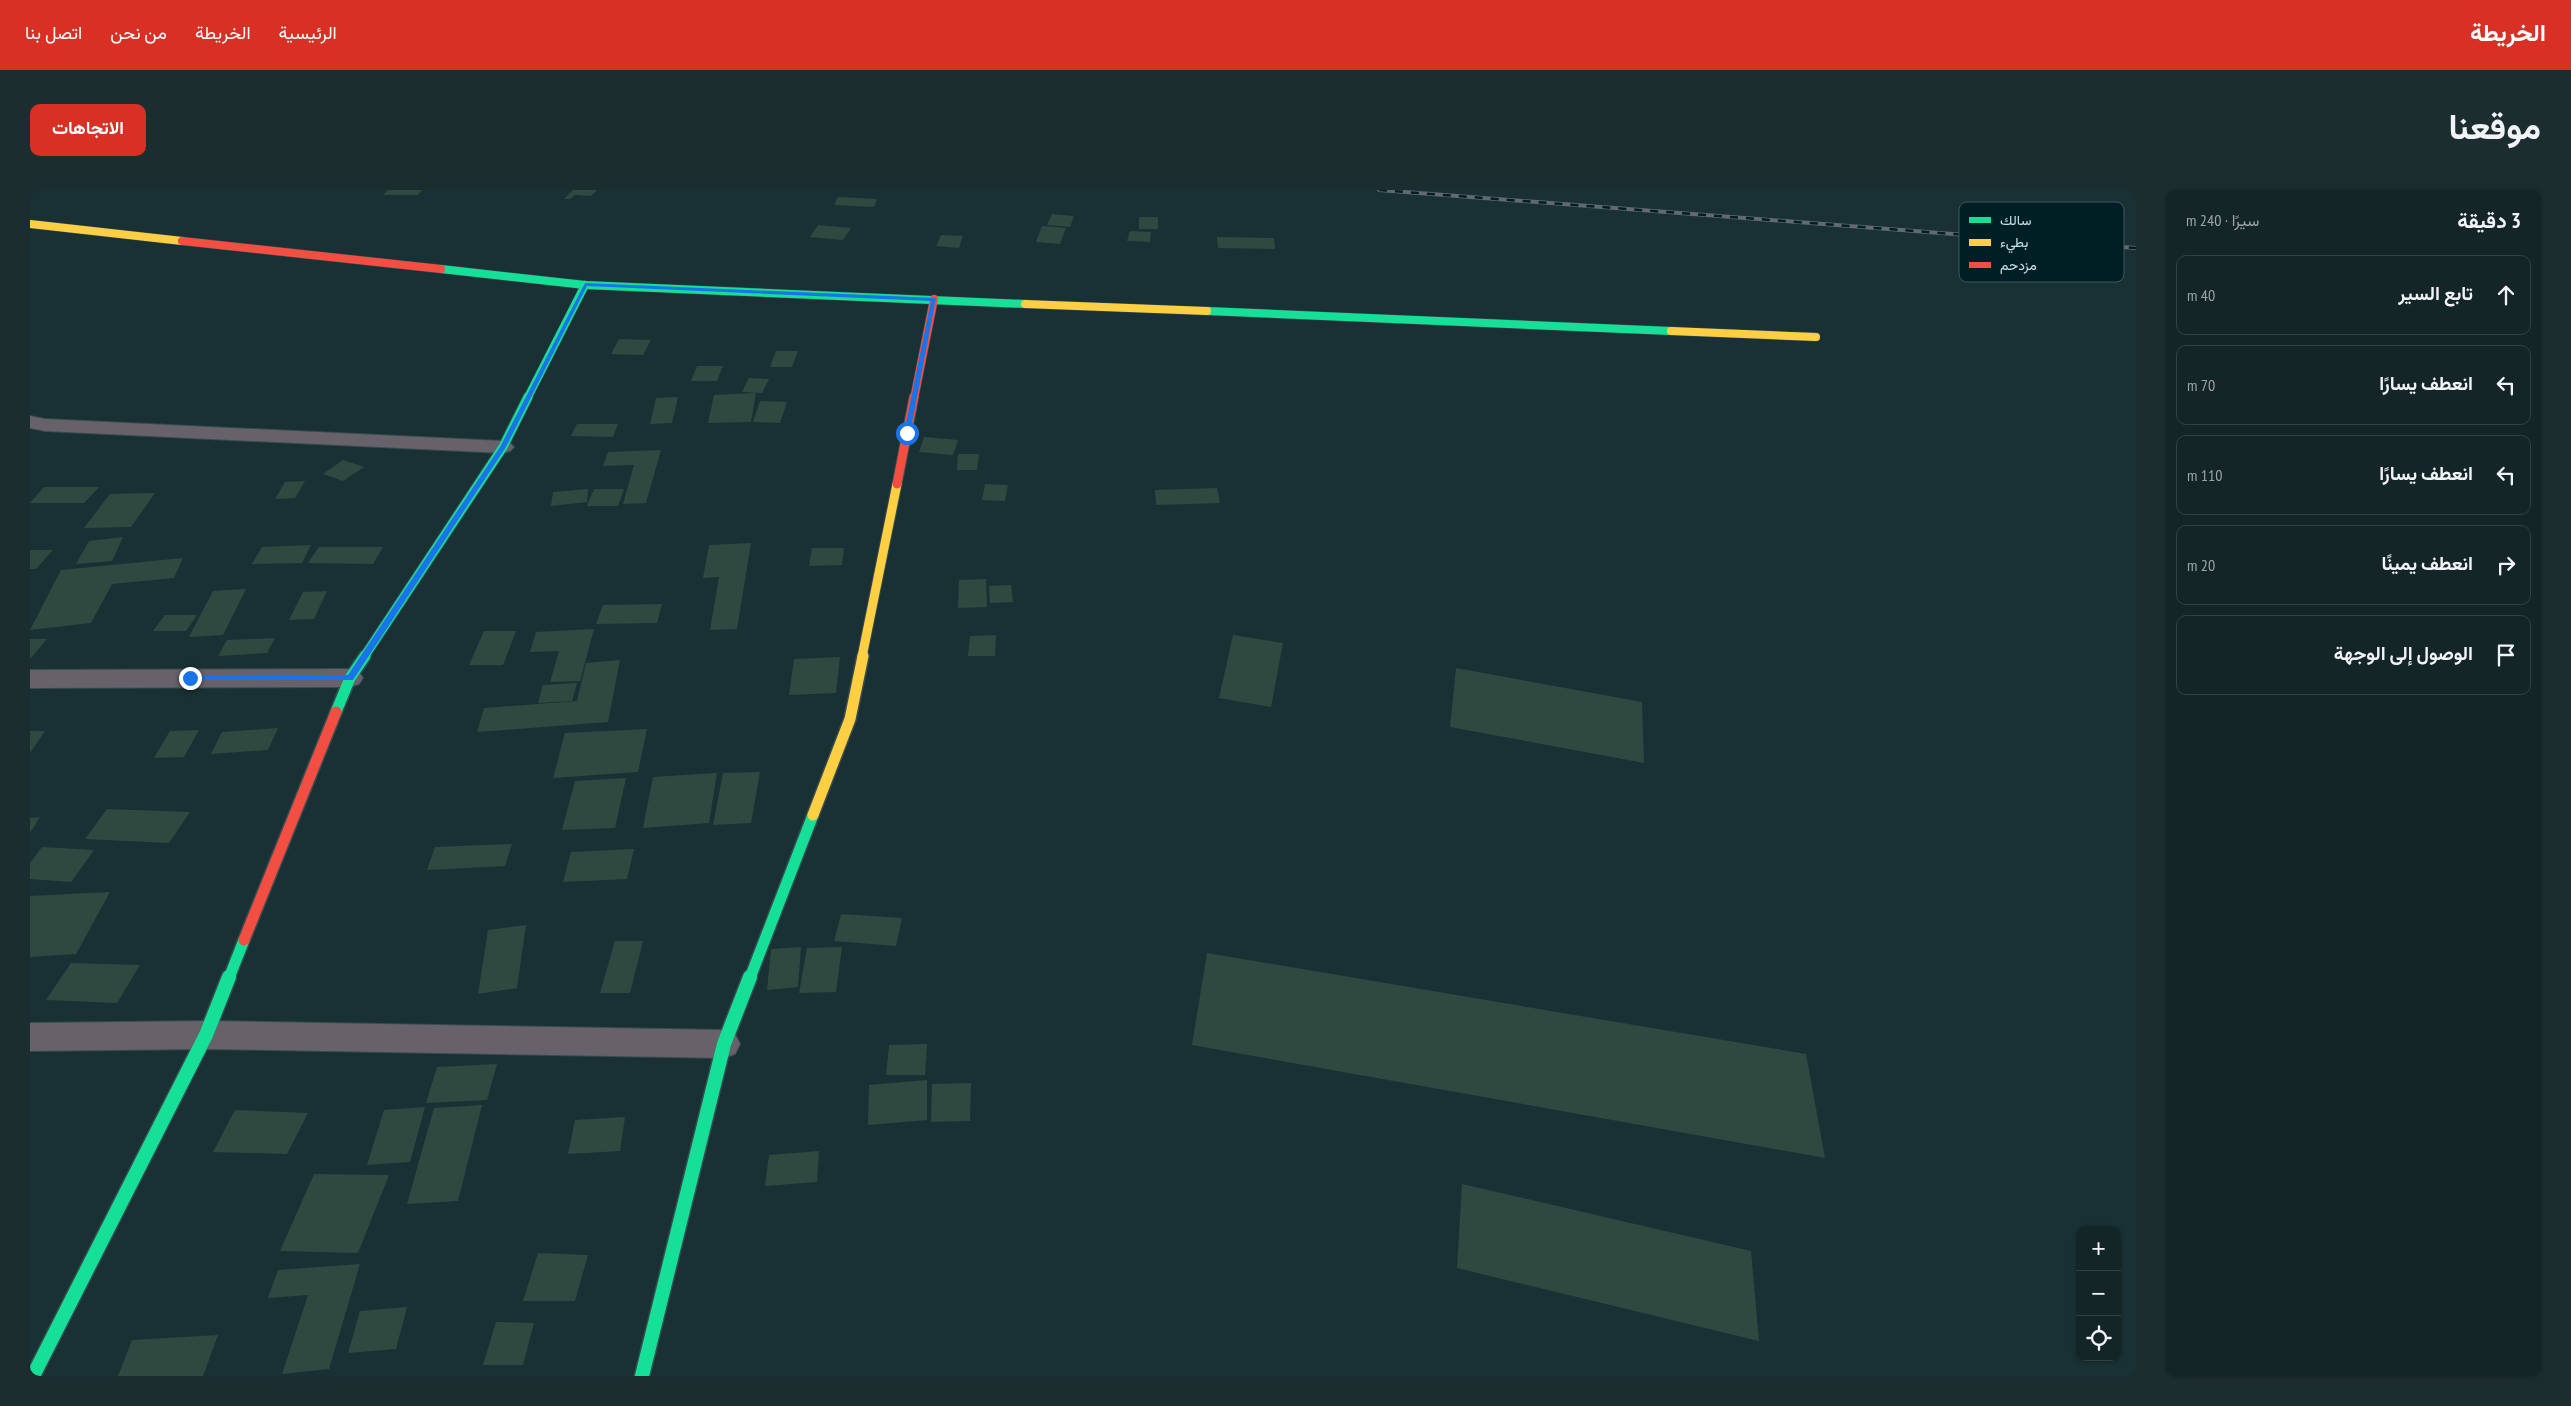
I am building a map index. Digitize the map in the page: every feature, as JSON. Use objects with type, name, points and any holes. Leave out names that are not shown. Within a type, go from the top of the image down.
[{"type":"street","points":[[30,224],[585,284],[1816,337]]},
{"type":"street","points":[[33,1376],[206,1035],[350,678],[503,447],[585,284]]},
{"type":"street","points":[[642,1376],[724,1044],[850,719],[934,300]]},
{"type":"street","points":[[35,428],[503,447]]},
{"type":"street","points":[[30,678],[350,678]]},
{"type":"street","points":[[30,1037],[206,1035],[724,1044]]},
{"type":"building","points":[[388,190],[422,190],[418,195],[383,195]]},
{"type":"building","points":[[573,190],[597,190],[591,196],[575,195],[570,199],[564,199]]},
{"type":"building","points":[[838,197],[877,199],[874,207],[834,205]]},
{"type":"building","points":[[1052,214],[1074,216],[1070,227],[1047,225]]},
{"type":"building","points":[[1139,217],[1158,217],[1158,229],[1139,229]]},
{"type":"building","points":[[818,225],[851,228],[843,240],[810,237]]},
{"type":"building","points":[[1042,226],[1066,228],[1060,244],[1036,242]]},
{"type":"building","points":[[1130,231],[1151,232],[1150,242],[1127,241]]},
{"type":"building","points":[[941,235],[963,236],[959,248],[936,246]]},
{"type":"building","points":[[1217,237],[1274,238],[1275,249],[1218,248]]},
{"type":"building","points":[[619,339],[651,340],[643,355],[611,354]]},
{"type":"building","points":[[776,351],[798,351],[792,367],[770,367]]},
{"type":"building","points":[[697,366],[723,366],[717,381],[691,381]]},
{"type":"building","points":[[749,378],[769,379],[762,393],[742,392]]},
{"type":"building","points":[[756,393],[751,422],[708,423],[714,395]]},
{"type":"building","points":[[678,397],[672,423],[650,424],[656,398]]},
{"type":"building","points":[[760,401],[787,402],[780,423],[753,422]]},
{"type":"building","points":[[577,424],[618,424],[613,437],[571,436]]},
{"type":"building","points":[[924,437],[958,440],[953,455],[919,452]]},
{"type":"building","points":[[661,450],[646,503],[623,504],[634,465],[603,466],[608,452]]},
{"type":"building","points":[[958,454],[979,454],[977,470],[957,470]]},
{"type":"building","points":[[343,460],[364,467],[343,481],[323,474]]},
{"type":"building","points":[[305,481],[295,498],[275,499],[285,482]]},
{"type":"building","points":[[985,484],[1008,485],[1005,501],[982,500]]},
{"type":"building","points":[[44,487],[99,487],[84,503],[30,503]]},
{"type":"building","points":[[1217,488],[1220,503],[1156,505],[1155,490]]},
{"type":"building","points":[[588,489],[587,502],[551,506],[553,492]]},
{"type":"building","points":[[594,489],[624,489],[618,506],[587,506]]},
{"type":"building","points":[[155,493],[131,527],[84,528],[110,494]]},
{"type":"building","points":[[123,537],[112,561],[76,564],[89,541]]},
{"type":"building","points":[[751,543],[737,629],[710,630],[719,577],[703,578],[709,545]]},
{"type":"building","points":[[311,545],[302,563],[252,564],[262,547]]},
{"type":"building","points":[[319,547],[383,547],[373,564],[308,563]]},
{"type":"building","points":[[812,548],[844,548],[842,565],[809,566]]},
{"type":"building","points":[[30,550],[53,550],[36,569],[30,569]]},
{"type":"building","points":[[183,558],[174,578],[112,584],[91,623],[30,630],[61,570]]},
{"type":"building","points":[[986,579],[987,607],[958,608],[959,580]]},
{"type":"building","points":[[1011,585],[1013,602],[990,603],[989,586]]},
{"type":"building","points":[[246,589],[223,635],[189,637],[213,591]]},
{"type":"building","points":[[327,591],[314,619],[289,620],[303,592]]},
{"type":"building","points":[[662,604],[657,623],[596,624],[603,605]]},
{"type":"building","points":[[165,615],[197,615],[186,631],[153,631]]},
{"type":"building","points":[[594,629],[580,681],[550,682],[559,651],[530,652],[536,632]]},
{"type":"building","points":[[484,631],[516,631],[503,665],[469,665]]},
{"type":"building","points":[[996,635],[995,656],[968,656],[970,636]]},
{"type":"building","points":[[1233,635],[1283,643],[1271,707],[1219,698]]},
{"type":"building","points":[[275,638],[267,653],[218,656],[227,640]]},
{"type":"building","points":[[30,639],[47,639],[30,659]]},
{"type":"building","points":[[840,657],[836,693],[789,695],[794,659]]},
{"type":"building","points":[[620,660],[608,722],[477,732],[484,708],[577,701],[586,663]]},
{"type":"building","points":[[1456,668],[1642,702],[1644,763],[1450,727]]},
{"type":"building","points":[[577,683],[572,701],[538,703],[543,685]]},
{"type":"building","points":[[278,728],[268,750],[211,754],[222,732]]},
{"type":"building","points":[[647,729],[638,772],[553,778],[565,733]]},
{"type":"building","points":[[199,730],[184,757],[154,758],[170,731]]},
{"type":"building","points":[[30,731],[45,731],[30,753]]},
{"type":"building","points":[[760,772],[751,823],[713,825],[723,773]]},
{"type":"building","points":[[717,773],[709,823],[643,828],[653,777]]},
{"type":"building","points":[[626,778],[615,828],[562,830],[575,781]]},
{"type":"building","points":[[107,809],[190,812],[169,843],[85,839]]},
{"type":"building","points":[[40,817],[30,833],[30,818]]},
{"type":"building","points":[[512,844],[505,866],[427,870],[435,847]]},
{"type":"building","points":[[42,847],[94,850],[71,882],[30,879],[30,863]]},
{"type":"building","points":[[634,849],[627,879],[563,882],[571,852]]},
{"type":"building","points":[[110,892],[76,954],[30,957],[30,896]]},
{"type":"building","points":[[841,914],[902,918],[896,946],[834,941]]},
{"type":"building","points":[[526,925],[517,988],[478,994],[488,930]]},
{"type":"building","points":[[615,941],[643,941],[630,993],[600,993]]},
{"type":"building","points":[[801,947],[798,987],[767,990],[771,949]]},
{"type":"building","points":[[842,947],[836,992],[799,993],[807,948]]},
{"type":"building","points":[[1207,953],[1806,1054],[1825,1158],[1192,1045]]},
{"type":"building","points":[[71,963],[140,965],[117,1003],[46,1000]]},
{"type":"building","points":[[927,1044],[925,1075],[886,1075],[889,1045]]},
{"type":"building","points":[[497,1064],[487,1100],[426,1103],[437,1067]]},
{"type":"building","points":[[927,1080],[927,1120],[868,1125],[869,1085]]},
{"type":"building","points":[[971,1083],[970,1121],[931,1122],[932,1084]]},
{"type":"building","points":[[482,1105],[458,1201],[407,1204],[434,1108]]},
{"type":"building","points":[[425,1107],[410,1162],[367,1165],[384,1110]]},
{"type":"building","points":[[235,1110],[308,1113],[287,1154],[213,1152]]},
{"type":"building","points":[[625,1117],[620,1151],[568,1154],[575,1120]]},
{"type":"building","points":[[819,1151],[817,1182],[765,1186],[769,1155]]},
{"type":"building","points":[[314,1174],[389,1175],[358,1253],[280,1251]]},
{"type":"building","points":[[1462,1184],[1751,1251],[1759,1341],[1457,1268]]},
{"type":"building","points":[[538,1253],[588,1255],[575,1301],[523,1301]]},
{"type":"building","points":[[360,1264],[329,1369],[282,1374],[308,1295],[268,1298],[278,1270]]},
{"type":"building","points":[[407,1307],[396,1349],[348,1353],[360,1311]]},
{"type":"building","points":[[496,1322],[534,1323],[523,1365],[483,1365]]},
{"type":"building","points":[[218,1335],[203,1376],[118,1376],[132,1340]]},
{"type":"railway","points":[[1379,190],[1959,234]]},
{"type":"railway","points":[[2124,247],[2136,248]]},
{"type":"traffic: fast","points":[[441,269],[585,285],[1025,304]]},
{"type":"traffic: fast","points":[[336,712],[350,678],[503,447],[585,285]]},
{"type":"traffic: fast","points":[[1207,311],[1671,331]]},
{"type":"traffic: fast","points":[[642,1376],[724,1044],[813,815]]},
{"type":"traffic: fast","points":[[33,1376],[206,1035],[244,940]]},
{"type":"traffic: slow","points":[[30,224],[182,241]]},
{"type":"traffic: slow","points":[[1025,304],[1207,311]]},
{"type":"traffic: slow","points":[[1671,331],[1816,337]]},
{"type":"traffic: slow","points":[[813,815],[850,719],[897,484]]},
{"type":"traffic: jam","points":[[182,241],[441,269]]},
{"type":"traffic: jam","points":[[897,484],[934,299]]},
{"type":"traffic: jam","points":[[244,940],[336,712]]},
{"type":"route","points":[[190,678],[350,678],[503,447],[585,284],[934,300],[907,433]]}]
